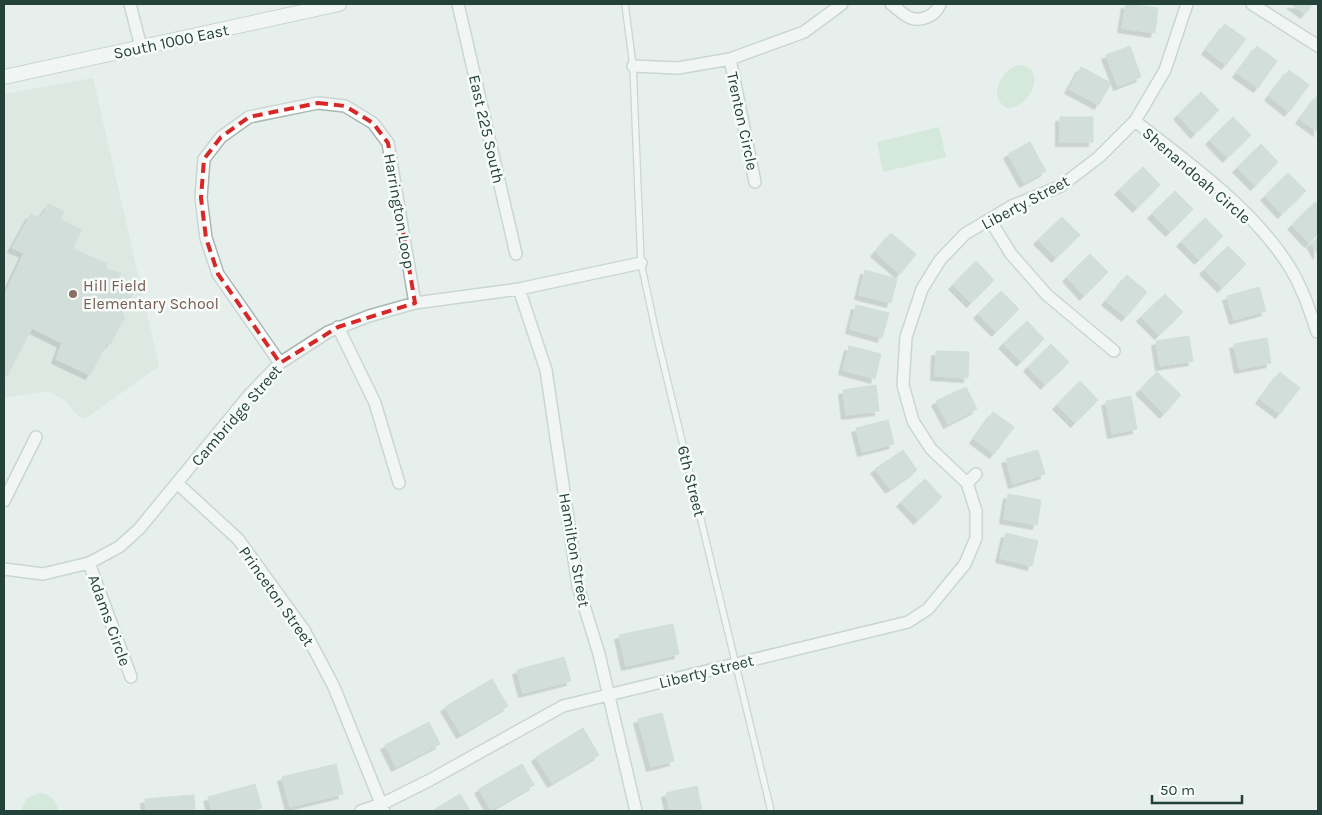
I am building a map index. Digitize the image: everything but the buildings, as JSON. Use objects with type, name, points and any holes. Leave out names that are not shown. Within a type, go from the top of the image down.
[{"type":"street","points":[[130,4],[141,48]]},
{"type":"street","name":"South 1000 East","points":[[4,77],[339,4]]},
{"type":"street","name":"East 225 South","points":[[458,4],[516,254]]},
{"type":"street","points":[[633,66],[678,68],[730,59],[804,32],[842,4]]},
{"type":"street","points":[[892,4],[909,18],[921,20],[928,17],[940,4]]},
{"type":"street","name":"Liberty Street","points":[[361,811],[383,808],[563,706],[908,622],[928,609],[966,564],[976,538],[976,511],[967,483],[931,449],[913,421],[903,385],[906,337],[922,289],[940,260],[965,234],[1012,206],[1061,186],[1099,157],[1135,121],[1165,70],[1187,4]]},
{"type":"street","points":[[1252,4],[1318,46]]},
{"type":"street","name":"Trenton Circle","points":[[730,59],[755,182]]},
{"type":"street","name":"Harrington Loop","points":[[280,363],[218,274],[204,228],[201,198],[204,159],[221,137],[249,117],[318,103],[345,106],[373,122],[388,143],[415,303]]},
{"type":"street","name":"Shenandoah Circle","points":[[1135,121],[1230,199],[1270,240],[1287,263],[1301,288],[1317,332]]},
{"type":"street","points":[[990,220],[1011,254],[1047,295],[1114,351]]},
{"type":"street","name":"Cambridge Street","points":[[4,569],[43,574],[89,563],[119,547],[139,529],[250,394],[280,363],[338,327],[415,303],[519,288],[641,263]]},
{"type":"street","name":"Hamilton Street","points":[[519,288],[546,370],[578,586],[599,654],[636,811]]},
{"type":"street","points":[[338,327],[375,403],[399,484]]},
{"type":"street","points":[[4,502],[36,437]]},
{"type":"street","points":[[967,483],[976,474]]},
{"type":"street","name":"Princeton Street","points":[[177,483],[238,539],[304,630],[334,687],[383,808]]},
{"type":"street","name":"Adams Circle","points":[[89,563],[131,677]]},
{"type":"lane","points":[[625,4],[633,66]]},
{"type":"lane","name":"6th Street","points":[[633,66],[641,263],[771,811]]},
{"type":"highlighted area","points":[[318,103],[345,106],[373,123],[388,143],[415,303],[338,327],[280,363],[218,274],[206,238],[201,198],[204,159],[221,137],[249,117]]},
{"type":"shaded area","name":"Hill Field Elementary School","points":[[93,78],[159,366],[85,419],[78,416],[65,400],[48,391],[4,398],[4,94]]},
{"type":"green space","points":[[1018,65],[1028,67],[1033,72],[1035,80],[1033,88],[1029,96],[1022,102],[1015,107],[1006,108],[998,100],[997,89],[1004,75]]},
{"type":"green space","points":[[939,127],[946,157],[883,172],[877,142]]},
{"type":"green space","points":[[39,793],[52,798],[58,811],[21,811],[26,799]]},
{"type":"place","name":"Hill Field Elementary School","points":[[73,294]]}]
